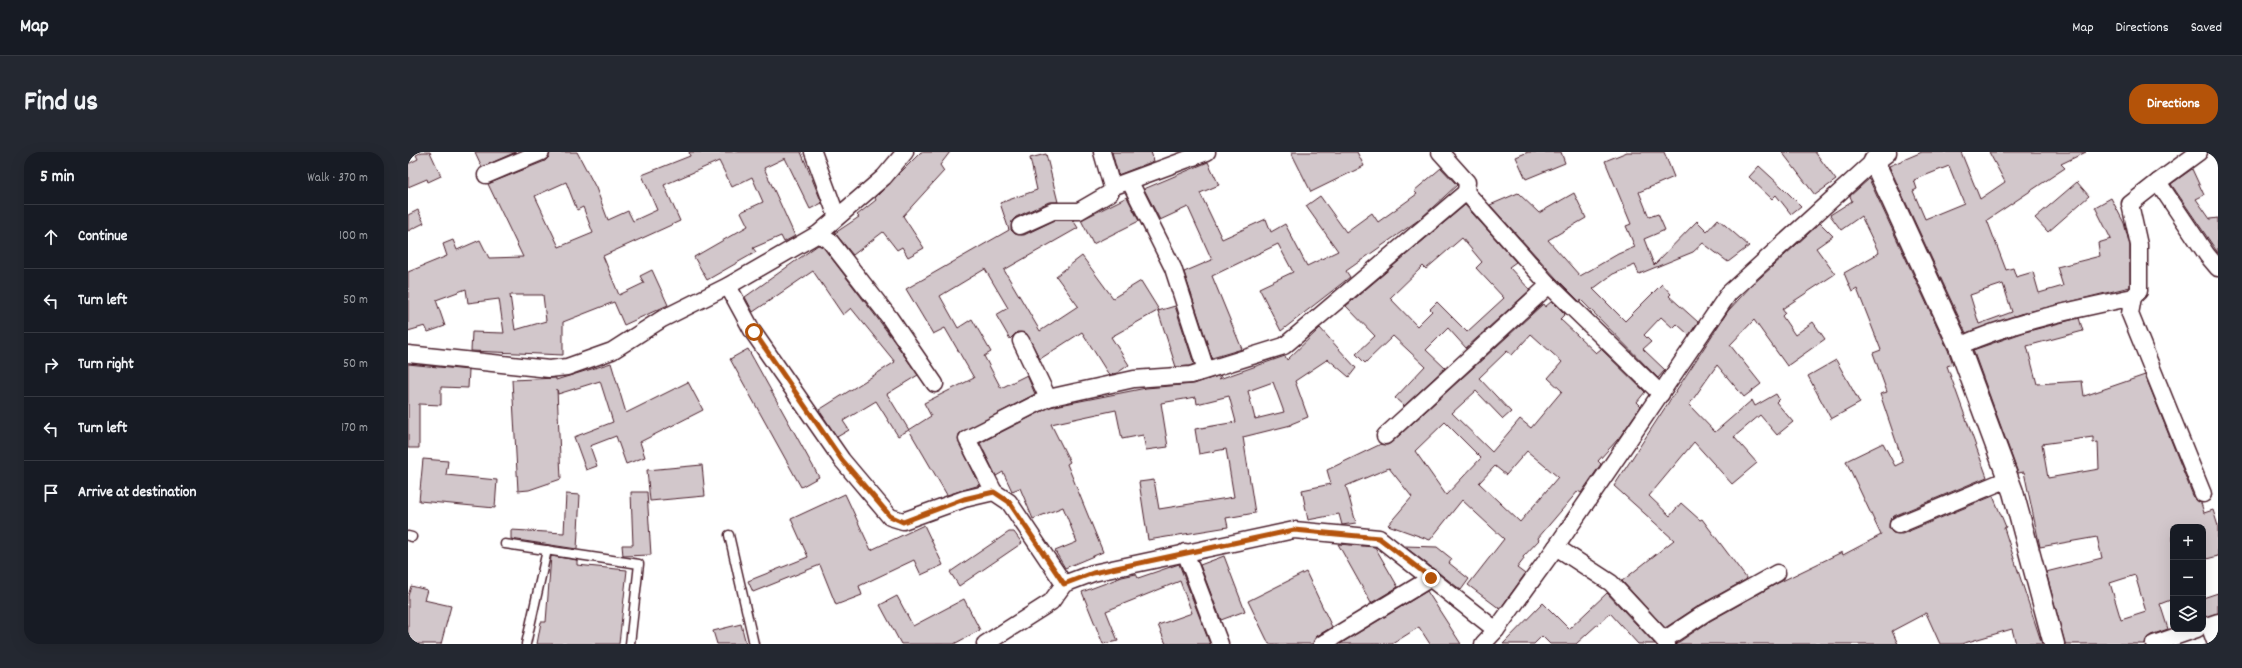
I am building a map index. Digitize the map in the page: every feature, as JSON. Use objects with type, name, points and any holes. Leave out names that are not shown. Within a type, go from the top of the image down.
[{"type":"street","points":[[486,175],[541,152]]},
{"type":"street","points":[[812,152],[837,217]]},
{"type":"street","points":[[408,354],[549,369],[567,366],[612,351],[662,319],[728,286],[818,234],[837,217],[855,204],[884,177],[905,152]]},
{"type":"street","points":[[1020,226],[1053,211],[1079,211],[1110,193],[1112,187],[1102,152]]},
{"type":"street","points":[[1112,187],[1130,182],[1207,152]]},
{"type":"street","points":[[1064,584],[1009,502],[994,492],[967,439],[1048,398],[1134,379],[1191,375],[1284,346],[1466,192],[1467,182],[1440,152]]},
{"type":"street","points":[[1959,346],[1981,336],[2050,316],[2133,297],[2139,291],[2138,245],[2130,204],[2199,152]]},
{"type":"street","points":[[1483,644],[1496,630],[1556,547],[1729,293],[1880,157],[1959,346],[2008,479],[2054,644]]},
{"type":"street","points":[[1130,182],[1173,268],[1206,370]]},
{"type":"street","points":[[2158,182],[2207,255],[2218,268]]},
{"type":"street","points":[[1466,192],[1549,285],[1661,394]]},
{"type":"street","points":[[818,234],[829,240],[889,317],[934,384]]},
{"type":"street","points":[[1385,436],[1549,285]]},
{"type":"street","points":[[728,286],[754,332],[842,460],[890,516],[903,522],[964,499],[994,492]]},
{"type":"street","points":[[2133,297],[2130,314],[2203,494]]},
{"type":"street","points":[[1021,341],[1048,398]]},
{"type":"street","points":[[1898,525],[2008,479]]},
{"type":"street","points":[[985,644],[1051,602],[1064,584],[1093,573],[1185,552],[1294,530],[1379,538],[1431,578],[1447,593],[1496,630]]},
{"type":"street","points":[[1556,547],[1611,583],[1666,642],[1705,613],[1777,573]]},
{"type":"street","points":[[1185,552],[1220,644]]},
{"type":"street","points":[[1322,644],[1431,578]]},
{"type":"street","points":[[2154,644],[2207,626],[2216,644]]},
{"type":"lane","points":[[729,535],[754,644]]},
{"type":"lane","points":[[506,544],[639,564],[630,644]]},
{"type":"lane","points":[[526,644],[547,550]]},
{"type":"building","points":[[422,152],[430,152],[441,176],[428,182],[427,179],[408,187],[408,164],[418,159],[416,155]]},
{"type":"building","points":[[475,152],[516,152],[482,167]]},
{"type":"building","points":[[550,152],[577,152],[596,188],[608,220],[628,211],[633,221],[657,210],[642,175],[690,156],[689,152],[801,152],[822,203],[810,209],[785,158],[764,168],[795,236],[784,242],[781,236],[753,248],[756,252],[707,280],[694,257],[748,226],[741,212],[763,202],[752,177],[732,187],[719,161],[664,185],[680,221],[603,256],[619,295],[644,283],[640,276],[652,270],[668,305],[624,325],[614,302],[563,322],[563,355],[471,351],[472,332],[504,333],[499,299],[468,303],[466,289],[436,300],[445,326],[428,332],[425,326],[408,331],[408,272],[447,256],[443,244],[453,240],[457,250],[480,240],[489,258],[523,257],[488,184],[545,161],[549,157]],"holes":[[[566,182],[577,210],[583,207],[593,233],[559,247],[535,196]],[[510,295],[543,295],[546,321],[515,330]]]},
{"type":"building","points":[[921,152],[950,152],[940,165],[944,171],[903,216],[924,248],[908,257],[902,247],[897,250],[883,232],[853,255],[835,233],[859,217],[857,215],[876,200],[875,198]]},
{"type":"building","points":[[1112,152],[1151,152],[1154,161],[1118,175]]},
{"type":"building","points":[[1291,152],[1357,152],[1364,166],[1311,192]]},
{"type":"building","points":[[1528,152],[1561,152],[1565,163],[1526,179],[1516,157]]},
{"type":"building","points":[[1627,152],[1664,152],[1674,177],[1639,192],[1649,217],[1658,214],[1665,230],[1644,239],[1654,265],[1697,221],[1707,231],[1718,219],[1749,246],[1728,262],[1703,243],[1693,252],[1639,274],[1635,265],[1613,274],[1593,289],[1625,321],[1662,284],[1671,294],[1669,296],[1698,322],[1689,335],[1677,324],[1673,328],[1661,317],[1644,335],[1651,342],[1643,349],[1665,370],[1658,378],[1581,300],[1580,302],[1556,278],[1490,205],[1518,193],[1539,213],[1574,193],[1586,218],[1548,240],[1580,276],[1618,254],[1635,247],[1626,226],[1631,224],[1605,161]]},
{"type":"building","points":[[1782,152],[1815,152],[1836,180],[1815,195]]},
{"type":"building","points":[[1922,152],[1961,152],[1980,199],[2005,182],[1989,152],[2086,152],[2061,164],[2065,168],[1987,220],[2006,270],[2013,268],[2016,277],[2033,272],[2039,293],[2063,286],[2057,267],[2100,256],[2098,243],[2111,239],[2095,207],[2111,198],[2124,223],[2130,246],[2130,287],[2020,314],[1966,333],[1889,166]],"holes":[[[1949,166],[1964,203],[1925,219],[1913,191],[1917,189],[1914,180]],[[2003,284],[2012,312],[1979,324],[1970,295]]]},
{"type":"building","points":[[1046,154],[1058,202],[1049,202],[1016,217],[1012,221],[1011,230],[1015,234],[1024,235],[1055,220],[1073,220],[1078,228],[1004,270],[1040,331],[1078,306],[1056,276],[1082,256],[1113,298],[1141,281],[1159,310],[1111,337],[1129,365],[1117,373],[1109,375],[1082,332],[1040,359],[1026,333],[1017,332],[1010,339],[996,315],[1008,308],[985,269],[940,296],[958,328],[972,319],[991,352],[984,356],[1001,388],[1027,375],[1035,394],[959,434],[959,443],[980,485],[947,495],[909,430],[931,416],[924,403],[974,378],[945,328],[933,334],[906,289],[1009,230],[1000,203],[1037,190],[1030,158]]},
{"type":"building","points":[[1208,162],[1219,185],[1200,193],[1222,239],[1266,219],[1271,232],[1285,224],[1307,266],[1338,251],[1306,206],[1320,196],[1346,232],[1372,213],[1378,222],[1417,194],[1414,191],[1441,168],[1457,185],[1420,219],[1346,271],[1350,277],[1281,331],[1259,288],[1293,272],[1278,244],[1212,276],[1242,349],[1212,358],[1184,272],[1212,260],[1188,207],[1160,220],[1144,189]]},
{"type":"building","points":[[1759,166],[1801,206],[1791,214],[1776,195],[1772,199],[1749,177]]},
{"type":"building","points":[[2192,169],[2204,195],[2196,199],[2210,219],[2218,218],[2218,253],[2171,184]]},
{"type":"building","points":[[1869,179],[1948,350],[1953,364],[1947,366],[1987,477],[1894,516],[1890,520],[1889,528],[1893,533],[1902,534],[1993,496],[2006,527],[2004,528],[2042,644],[2016,644],[2012,629],[1961,644],[1940,644],[1926,613],[1892,631],[1898,644],[1676,644],[1710,621],[1778,583],[1842,552],[1843,555],[1881,535],[1846,461],[1883,443],[1895,466],[1903,462],[1880,394],[1887,392],[1873,353],[1881,350],[1857,289],[1852,292],[1844,273],[1879,253],[1861,216],[1841,230],[1830,215],[1852,201],[1850,196]]},
{"type":"building","points":[[2077,182],[2089,196],[2048,232],[2035,218]]},
{"type":"building","points":[[1127,197],[1139,221],[1093,244],[1081,220]]},
{"type":"building","points":[[1465,205],[1516,262],[1509,267],[1530,290],[1466,348],[1448,328],[1426,350],[1445,368],[1404,406],[1395,398],[1425,366],[1393,336],[1365,363],[1356,354],[1375,336],[1346,306]],"holes":[[[1462,238],[1482,262],[1476,268],[1504,298],[1467,332],[1437,302],[1430,309],[1432,311],[1417,326],[1390,298],[1423,266],[1426,269]]]},
{"type":"building","points":[[418,210],[424,223],[408,231],[408,215]]},
{"type":"building","points":[[1820,223],[1833,236],[1816,248],[1835,274],[1782,309],[1785,313],[1782,316],[1795,335],[1813,322],[1825,339],[1787,366],[1754,320],[1730,345],[1761,384],[1744,397],[1717,365],[1689,405],[1715,432],[1752,400],[1755,406],[1776,394],[1779,399],[1776,402],[1793,422],[1777,435],[1760,415],[1734,437],[1757,463],[1732,484],[1694,442],[1649,496],[1670,516],[1681,503],[1700,520],[1702,519],[1747,579],[1700,605],[1665,628],[1622,581],[1674,540],[1614,486],[1728,311],[1750,287]]},
{"type":"building","points":[[818,245],[823,247],[881,323],[918,375],[887,394],[909,430],[898,436],[876,401],[843,421],[849,430],[837,437],[819,410],[895,362],[851,308],[843,315],[813,271],[753,312],[745,297]]},
{"type":"building","points":[[1552,301],[1565,314],[1560,319],[1596,353],[1601,349],[1645,392],[1637,402],[1641,406],[1619,438],[1598,461],[1601,464],[1581,493],[1578,491],[1538,538],[1539,540],[1523,557],[1524,559],[1517,568],[1525,574],[1500,609],[1468,585],[1504,539],[1462,500],[1430,540],[1388,525],[1412,497],[1389,468],[1346,486],[1356,523],[1342,525],[1339,514],[1308,520],[1302,490],[1331,484],[1327,470],[1381,444],[1387,445],[1391,443],[1543,304],[1545,307]],"holes":[[[1531,334],[1562,362],[1548,378],[1562,391],[1531,428],[1520,419],[1492,452],[1452,413],[1476,391],[1503,419],[1511,412],[1479,378],[1507,351],[1512,355]],[[1445,422],[1481,458],[1446,495],[1415,451]],[[1527,451],[1558,477],[1520,522],[1479,483],[1495,466],[1506,475]]]},
{"type":"building","points":[[1175,306],[1194,364],[1189,366],[1176,367],[1158,311]]},
{"type":"building","points":[[2079,318],[2083,331],[2027,346],[2037,384],[2082,381],[2084,396],[2145,375],[2194,498],[2201,503],[2204,513],[2213,510],[2218,526],[2218,556],[2206,559],[2206,524],[2170,524],[2170,600],[2160,604],[2168,629],[2151,635],[2147,638],[2145,644],[2065,644],[2046,572],[2102,558],[2097,537],[2040,547],[2024,472],[2018,473],[1973,350],[2025,332]],"holes":[[[2093,437],[2093,443],[2098,442],[2099,469],[2048,478],[2042,444]],[[2135,575],[2146,612],[2121,620],[2110,583]]]},
{"type":"building","points":[[1320,328],[1356,368],[1349,377],[1328,359],[1295,381],[1308,417],[1291,425],[1243,437],[1255,513],[1226,518],[1228,527],[1148,540],[1139,482],[1154,480],[1159,509],[1234,497],[1226,449],[1199,454],[1195,429],[1236,422],[1229,396],[1197,404],[1196,397],[1161,403],[1168,447],[1146,450],[1143,435],[1122,439],[1116,410],[1051,424],[1070,462],[1067,464],[1103,552],[1065,568],[1055,551],[1077,542],[1063,507],[1033,519],[1020,488],[1012,491],[1003,472],[996,476],[980,443],[1050,407],[1146,388],[1194,384],[1221,375],[1219,379],[1285,356],[1287,360]],"holes":[[[1273,382],[1284,412],[1255,419],[1248,391]]]},
{"type":"building","points":[[748,349],[819,477],[801,487],[730,359]]},
{"type":"building","points":[[1836,360],[1860,403],[1831,419],[1808,376]]},
{"type":"building","points":[[611,363],[626,413],[688,382],[703,410],[640,442],[645,457],[626,464],[616,436],[590,446],[597,466],[586,470],[574,437],[613,422],[600,381],[558,394],[557,389],[561,479],[529,490],[518,491],[512,380],[556,378],[556,380]]},
{"type":"building","points":[[408,364],[469,370],[468,388],[441,387],[441,405],[419,404],[419,448],[408,448]]},
{"type":"building","points":[[423,459],[448,461],[446,475],[497,480],[495,508],[419,501]]},
{"type":"building","points":[[702,465],[705,496],[650,501],[647,470]]},
{"type":"building","points":[[631,492],[647,492],[651,555],[623,556],[622,545],[633,545]]},
{"type":"building","points":[[566,494],[580,495],[577,549],[511,539],[511,530],[564,533]]},
{"type":"building","points":[[845,494],[871,550],[924,525],[943,565],[921,575],[914,560],[859,586],[862,595],[836,605],[820,565],[753,592],[748,581],[808,557],[791,519]]},
{"type":"building","points":[[1009,532],[1014,532],[1022,543],[959,586],[950,572]]},
{"type":"building","points":[[1338,544],[1375,547],[1398,587],[1371,603]]},
{"type":"building","points":[[1404,546],[1437,547],[1452,559],[1449,563],[1469,579],[1461,590]]},
{"type":"building","points":[[551,556],[577,560],[577,565],[627,570],[619,644],[537,644],[541,622],[546,622]]},
{"type":"building","points":[[1224,556],[1245,611],[1221,620],[1200,565]]},
{"type":"building","points":[[1179,564],[1210,644],[1166,644],[1158,625],[1192,613],[1180,581],[1106,611],[1118,641],[1103,644],[1082,592],[1122,577],[1136,574],[1138,578]]},
{"type":"building","points":[[1306,572],[1332,627],[1317,636],[1313,644],[1269,644],[1248,601]]},
{"type":"building","points":[[411,586],[427,590],[424,600],[451,606],[441,644],[408,644],[408,596]]},
{"type":"building","points":[[1427,591],[1461,644],[1430,644],[1419,627],[1392,644],[1340,644]]},
{"type":"building","points":[[1607,593],[1655,644],[1638,644],[1610,613],[1576,644],[1550,644],[1542,636],[1534,644],[1503,644],[1543,603],[1569,629]]},
{"type":"building","points":[[2218,593],[2218,613],[2206,617],[2206,597]]},
{"type":"building","points":[[897,596],[913,626],[964,599],[980,630],[954,644],[901,644],[880,605]]},
{"type":"building","points":[[741,624],[746,644],[717,644],[713,631]]},
{"type":"route","points":[[754,332],[842,460],[890,516],[903,522],[964,499],[994,492],[1009,502],[1064,584],[1093,573],[1185,552],[1294,530],[1379,538],[1431,578]]}]
